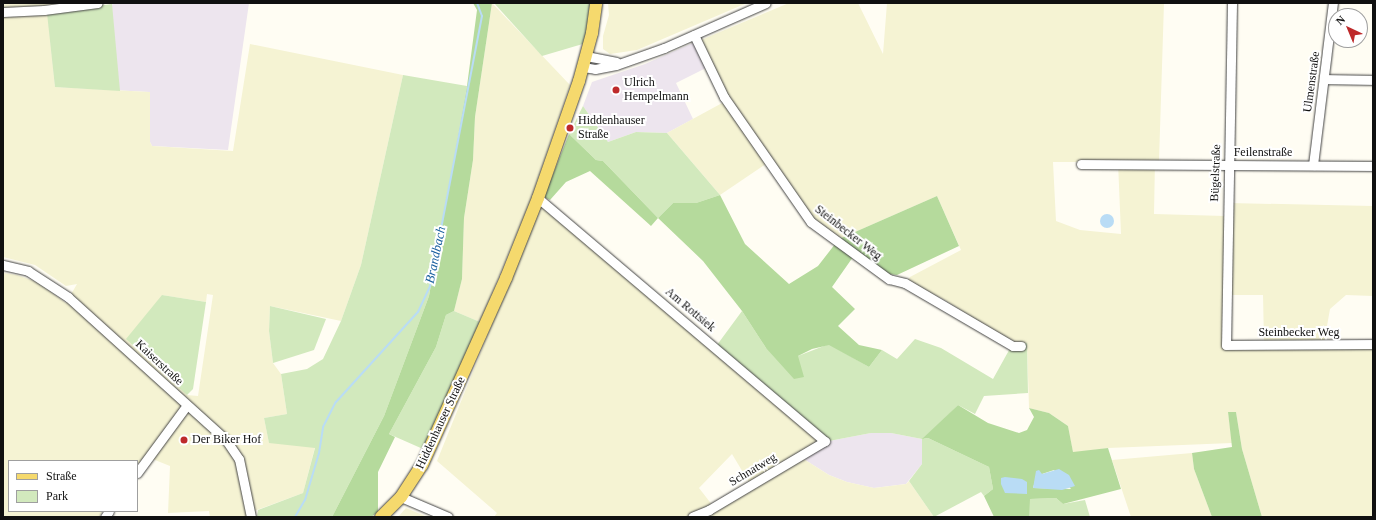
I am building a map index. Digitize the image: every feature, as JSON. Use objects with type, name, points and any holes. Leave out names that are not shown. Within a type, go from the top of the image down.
[{"type":"main road","name":"Hiddenhauser Straße","points":[[381,517],[402,496],[422,465],[506,278],[538,198],[584,61],[596,3]]},
{"type":"street","points":[[3,12],[44,10],[98,3]]},
{"type":"street","points":[[584,61],[616,62],[635,58],[694,35],[766,3]]},
{"type":"street","name":"Bügelstraße","points":[[1226,345],[1232,3]]},
{"type":"street","name":"Ulmenstraße","points":[[1313,165],[1325,79],[1333,3]]},
{"type":"street","name":"Steinbecker Weg","points":[[694,35],[724,97],[811,222],[889,279],[905,283],[1013,346],[1020,346]]},
{"type":"street","points":[[1325,79],[1373,80]]},
{"type":"street","name":"Feilenstraße","points":[[1081,164],[1373,166]]},
{"type":"street","name":"Am Rottsiek","points":[[538,198],[825,441]]},
{"type":"street","name":"Kaiserstraße","points":[[3,265],[28,272],[63,293],[233,449],[242,468],[251,517]]},
{"type":"street","name":"Steinbecker Weg","points":[[1226,345],[1373,344]]},
{"type":"street","points":[[138,472],[186,405]]},
{"type":"street","name":"Schnatweg","points":[[692,517],[712,514],[825,441]]},
{"type":"street","points":[[402,496],[448,517]]},
{"type":"shaded area","points":[[3,3],[77,3],[47,8],[55,87],[150,92],[150,142],[152,146],[233,151],[250,44],[403,75],[361,265],[341,321],[270,306],[269,331],[273,363],[281,374],[287,414],[264,418],[269,442],[315,447],[303,493],[246,514],[246,517],[210,517],[209,511],[168,513],[170,466],[145,456],[138,464],[138,460],[8,460],[8,512],[102,512],[99,517],[3,517],[3,273],[17,275],[37,282],[66,303],[77,284],[66,286],[35,265],[3,257]],"holes":[[[207,294],[213,295],[198,396],[187,395],[162,295],[206,302]]]},
{"type":"shaded area","points":[[122,3],[249,3],[228,150],[152,146],[150,142],[149,92],[55,87],[47,13]]},
{"type":"shaded area","points":[[492,3],[570,85],[530,201],[480,322],[454,311],[462,279],[464,218],[473,160],[475,117]]},
{"type":"shaded area","points":[[608,3],[747,3],[637,50],[610,54],[603,49],[603,36],[609,15]]},
{"type":"shaded area","points":[[789,3],[858,3],[883,54],[887,3],[1164,3],[1159,161],[1155,161],[1154,214],[1225,216],[1222,348],[1373,347],[1373,517],[1262,517],[1242,449],[1236,412],[1228,412],[1232,443],[1108,448],[1073,453],[1068,426],[1049,413],[1029,408],[1027,343],[1013,343],[943,299],[907,282],[910,277],[961,250],[937,196],[839,239],[808,215],[730,100],[701,40]],"holes":[[[1053,162],[1118,162],[1121,234],[1080,230],[1056,221]]]},
{"type":"shaded area","points":[[695,42],[706,68],[676,83],[693,119],[667,133],[636,132],[608,142],[583,106],[592,82],[645,64]]},
{"type":"shaded area","points":[[724,102],[766,164],[720,195],[667,133]]},
{"type":"shaded area","points":[[1229,203],[1373,206],[1373,296],[1346,295],[1330,309],[1324,343],[1264,342],[1263,295],[1228,295]]},
{"type":"shaded area","points":[[539,208],[545,208],[818,439],[802,458],[829,475],[847,482],[874,488],[906,484],[909,481],[934,517],[494,517],[497,513],[437,461]],"holes":[[[732,454],[750,484],[713,506],[699,488]]]},
{"type":"shaded area","points":[[871,433],[891,433],[922,439],[922,464],[906,484],[874,488],[847,482],[829,475],[802,458],[829,441]]},
{"type":"shaded area","points":[[1192,453],[1194,469],[1212,517],[1131,517],[1112,460]]},
{"type":"shaded area","points":[[406,508],[427,517],[398,517]]},
{"type":"green space","points":[[473,3],[492,3],[475,117],[473,160],[464,218],[462,279],[454,311],[446,315],[436,347],[389,434],[395,437],[378,472],[378,512],[371,517],[332,517],[384,416],[429,296],[467,86],[477,10]]},
{"type":"green space","points":[[494,3],[592,3],[586,43],[542,56]]},
{"type":"green space","points":[[112,4],[120,91],[55,87],[47,13]]},
{"type":"green space","points":[[403,75],[467,86],[429,296],[384,416],[332,517],[257,517],[258,510],[303,493],[315,448],[269,443],[264,418],[287,414],[281,374],[307,369],[323,359],[341,321],[361,265]]},
{"type":"green space","points":[[583,106],[608,142],[636,132],[667,133],[720,195],[696,203],[673,203],[658,218],[603,161],[596,160],[569,134]]},
{"type":"green space","points":[[569,134],[596,160],[603,161],[658,218],[651,226],[590,171],[566,182],[550,200],[544,197]]},
{"type":"green space","points":[[720,195],[745,244],[789,284],[818,266],[839,239],[937,196],[959,246],[897,275],[888,274],[853,257],[832,287],[855,309],[838,326],[859,345],[882,350],[869,367],[829,345],[812,349],[798,356],[804,377],[794,379],[766,348],[742,311],[703,261],[658,218],[673,203],[696,203]]},
{"type":"green space","points":[[162,295],[206,302],[193,389],[187,395],[126,339]]},
{"type":"green space","points":[[270,306],[326,319],[314,350],[273,363],[269,331]]},
{"type":"green space","points":[[454,311],[480,322],[423,449],[389,434],[436,347],[446,315]]},
{"type":"green space","points":[[742,311],[766,348],[798,356],[829,344],[869,367],[882,350],[897,359],[915,339],[941,348],[993,379],[1013,343],[1027,343],[1028,393],[984,396],[975,414],[958,405],[923,439],[928,438],[989,467],[993,489],[984,496],[981,492],[934,517],[909,481],[922,464],[922,439],[891,433],[871,433],[829,441],[717,345]]},
{"type":"green space","points":[[958,405],[988,423],[1019,433],[1027,430],[1034,417],[1029,408],[1049,413],[1068,426],[1073,452],[1108,448],[1121,489],[1063,504],[1056,498],[1030,499],[1029,517],[994,517],[984,496],[993,489],[989,467],[928,438],[922,439]],"holes":[[[1054,470],[1071,489],[1033,488],[1035,481],[1042,474]]]},
{"type":"green space","points":[[1228,412],[1236,412],[1242,449],[1262,517],[1212,517],[1194,469],[1192,453],[1232,447]]},
{"type":"green space","points":[[1056,498],[1063,504],[1085,500],[1090,517],[1029,517],[1029,499]]},
{"type":"water","points":[[1104,214],[1110,214],[1114,218],[1114,224],[1110,228],[1104,228],[1100,224],[1100,218]]},
{"type":"water","points":[[1059,469],[1069,475],[1075,486],[1062,490],[1033,488],[1036,471],[1039,470],[1042,474]]},
{"type":"water","points":[[1001,478],[1022,479],[1027,482],[1027,494],[1005,493],[1001,484]]},
{"type":"waterway","name":"Brandbach","points":[[295,517],[305,500],[319,453],[323,427],[336,402],[418,312],[430,286],[482,16],[477,3]]},
{"type":"place","name":"Ulrich Hempelmann","points":[[616,90]]},
{"type":"place","name":"Hiddenhauser Straße","points":[[570,128]]},
{"type":"place","name":"Der Biker Hof","points":[[184,440]]}]
